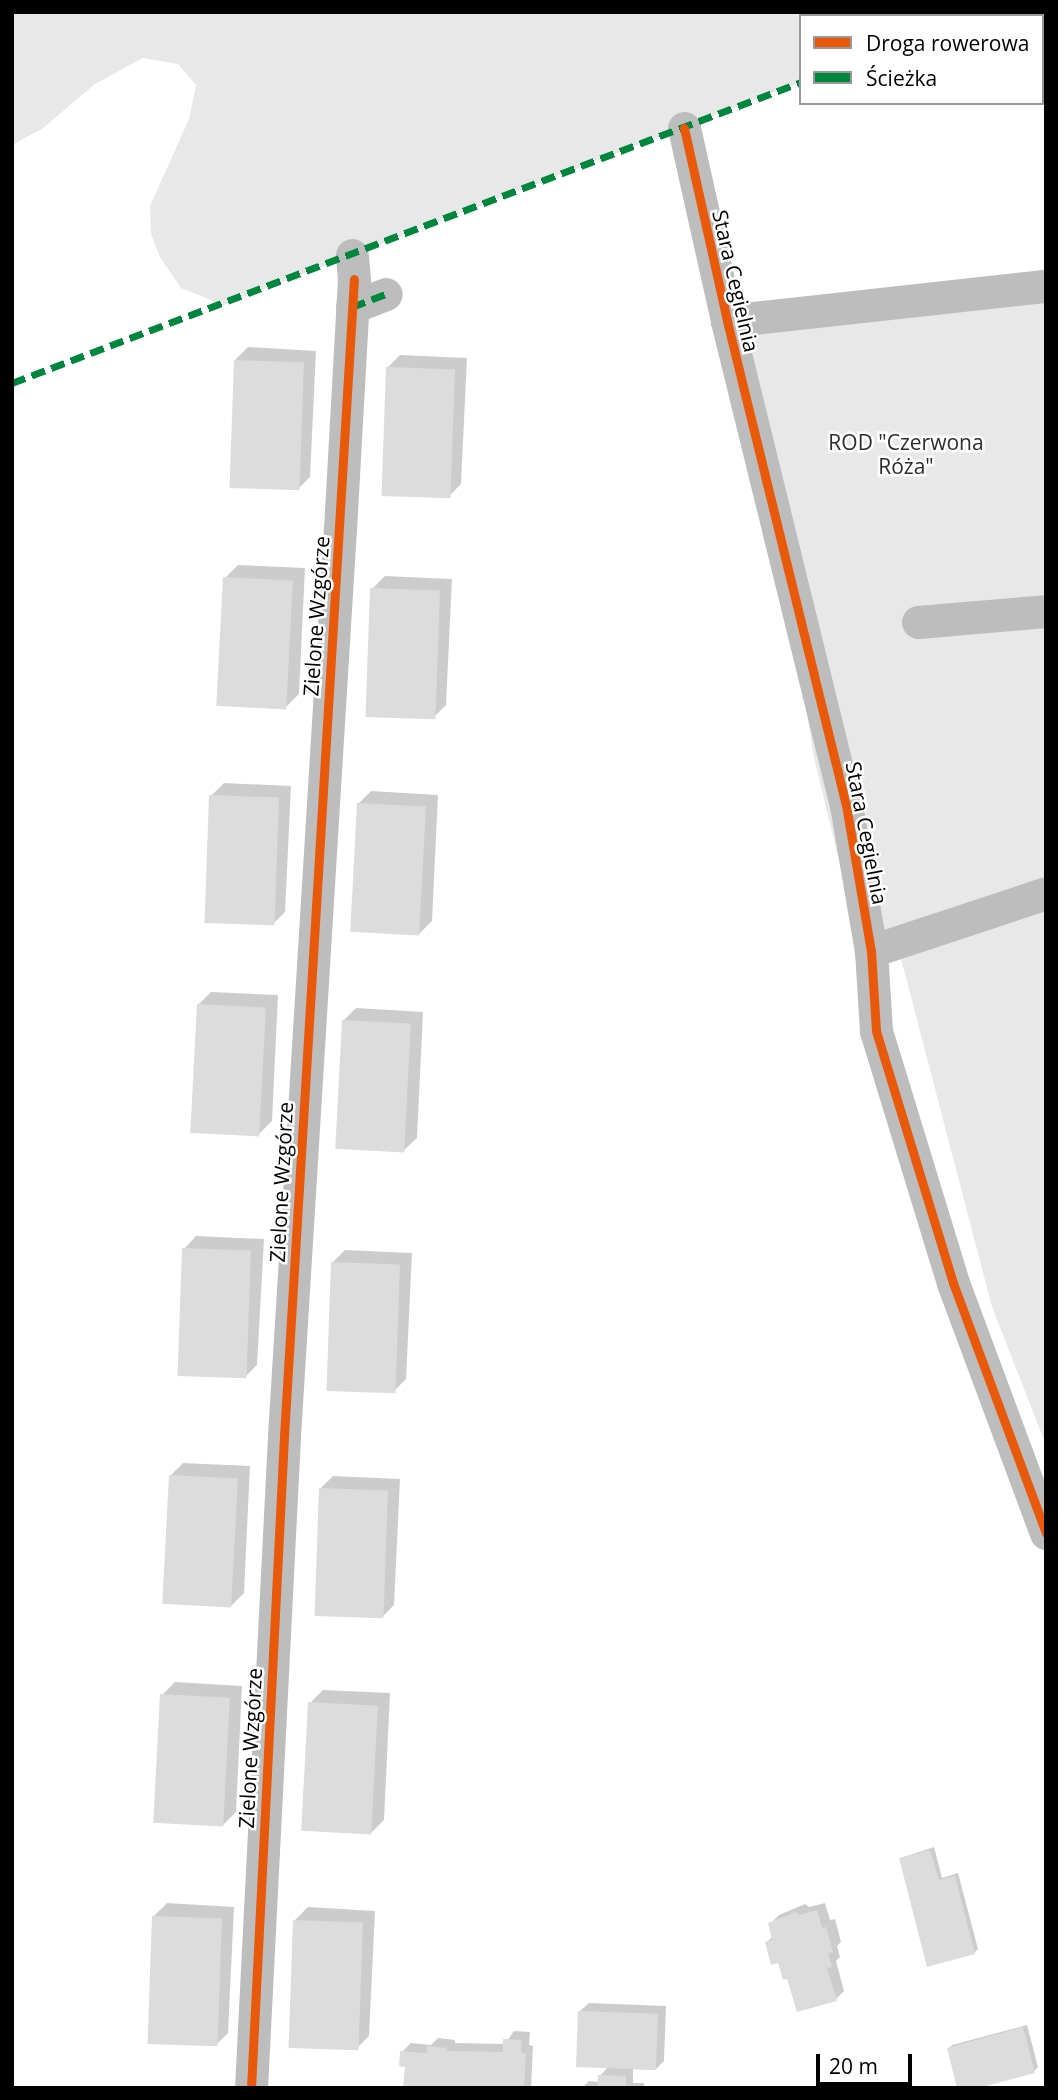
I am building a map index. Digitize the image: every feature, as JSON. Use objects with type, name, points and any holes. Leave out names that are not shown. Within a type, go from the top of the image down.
[{"type":"street","name":"Stara Cegielnia","points":[[684,128],[727,321],[846,805],[871,951],[876,1031],[953,1283],[1046,1533]]},
{"type":"street","name":"Zielone Wzgórze","points":[[251,2088],[284,1422],[353,280],[386,294]]},
{"type":"street","points":[[727,321],[1046,286]]},
{"type":"street","points":[[918,622],[1046,611]]},
{"type":"street","points":[[871,951],[1046,893]]},
{"type":"green space","points":[[12,12],[982,12],[799,14],[799,83],[223,305],[181,288],[160,257],[151,234],[150,206],[189,119],[196,85],[178,64],[143,58],[95,84],[42,129],[12,145]]},
{"type":"green space","name":"ROD \"Czerwona Róża\"","points":[[1046,298],[1046,1445],[992,1307],[893,928],[857,935],[814,758],[746,332]]},
{"type":"building","points":[[234,360],[304,362],[299,490],[230,488]]},
{"type":"building","points":[[386,367],[455,369],[450,498],[381,496]]},
{"type":"building","points":[[223,577],[293,581],[286,709],[216,706]]},
{"type":"building","points":[[370,588],[440,590],[435,719],[365,717]]},
{"type":"building","points":[[209,795],[279,797],[274,925],[205,923]]},
{"type":"building","points":[[357,803],[426,807],[419,935],[350,932]]},
{"type":"building","points":[[197,1004],[266,1008],[259,1136],[190,1133]]},
{"type":"building","points":[[342,1020],[411,1024],[404,1152],[335,1149]]},
{"type":"building","points":[[182,1248],[251,1250],[246,1378],[178,1376]]},
{"type":"building","points":[[331,1262],[400,1264],[395,1393],[326,1391]]},
{"type":"building","points":[[169,1475],[238,1479],[231,1607],[162,1604]]},
{"type":"building","points":[[319,1488],[388,1490],[383,1618],[315,1616]]},
{"type":"building","points":[[160,1694],[230,1698],[223,1826],[153,1823]]},
{"type":"building","points":[[308,1702],[378,1706],[371,1834],[301,1831]]},
{"type":"building","points":[[930,1850],[939,1880],[955,1876],[975,1954],[927,1967],[899,1858]]},
{"type":"building","points":[[817,1910],[822,1928],[826,1927],[833,1952],[828,1953],[832,1967],[827,1968],[837,2001],[797,2012],[787,1979],[783,1980],[778,1963],[771,1965],[765,1942],[772,1940],[768,1923],[796,1912],[800,1915]]},
{"type":"building","points":[[152,1916],[222,1918],[217,2046],[148,2044]]},
{"type":"building","points":[[293,1920],[363,1922],[358,2050],[289,2048]]},
{"type":"building","points":[[578,2011],[658,2014],[656,2070],[576,2067]]},
{"type":"building","points":[[1023,2027],[1035,2073],[979,2088],[957,2088],[947,2048]]},
{"type":"building","points":[[503,2039],[522,2040],[521,2053],[526,2054],[524,2088],[403,2088],[405,2067],[399,2066],[400,2051],[427,2053],[427,2046],[447,2048],[447,2051],[503,2052]]},
{"type":"building","points":[[598,2075],[626,2076],[626,2088],[598,2088]]},
{"type":"marked path","points":[[978,14],[982,12]]},
{"type":"marked path","points":[[12,383],[799,83]]},
{"type":"marked path","points":[[352,307],[386,294]]},
{"type":"cycle path","points":[[684,128],[727,321],[846,805],[871,951],[876,1031],[953,1283],[1046,1533]]},
{"type":"cycle path","points":[[251,2088],[284,1436],[354,279]]}]
